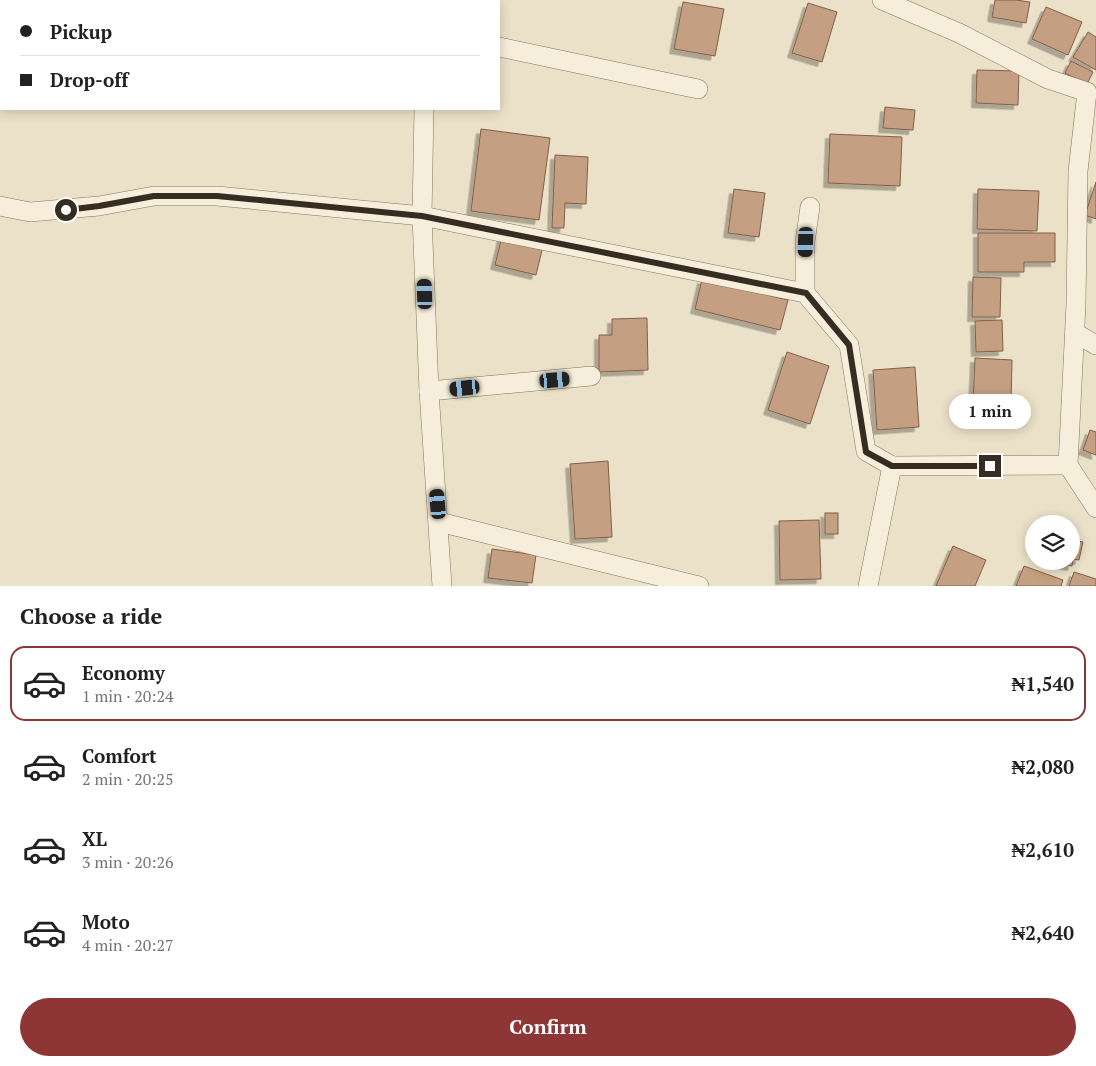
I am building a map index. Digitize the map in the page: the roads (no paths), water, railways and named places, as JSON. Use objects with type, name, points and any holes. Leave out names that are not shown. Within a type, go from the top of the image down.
[{"type":"street","points":[[882,0],[959,33],[1048,79],[1091,94],[1078,171],[1075,334],[1068,465],[1096,508]]},
{"type":"street","points":[[500,47],[698,89]]},
{"type":"street","points":[[424,110],[422,216],[429,391],[442,586]]},
{"type":"street","points":[[0,206],[30,212],[99,206],[154,196],[217,196],[422,216],[806,293],[849,345],[866,452],[892,466],[1068,465]]},
{"type":"street","points":[[806,293],[806,242],[810,207]]},
{"type":"street","points":[[1075,334],[1096,345]]},
{"type":"street","points":[[429,391],[591,376]]},
{"type":"street","points":[[868,586],[892,466]]},
{"type":"street","points":[[439,522],[699,586]]}]
